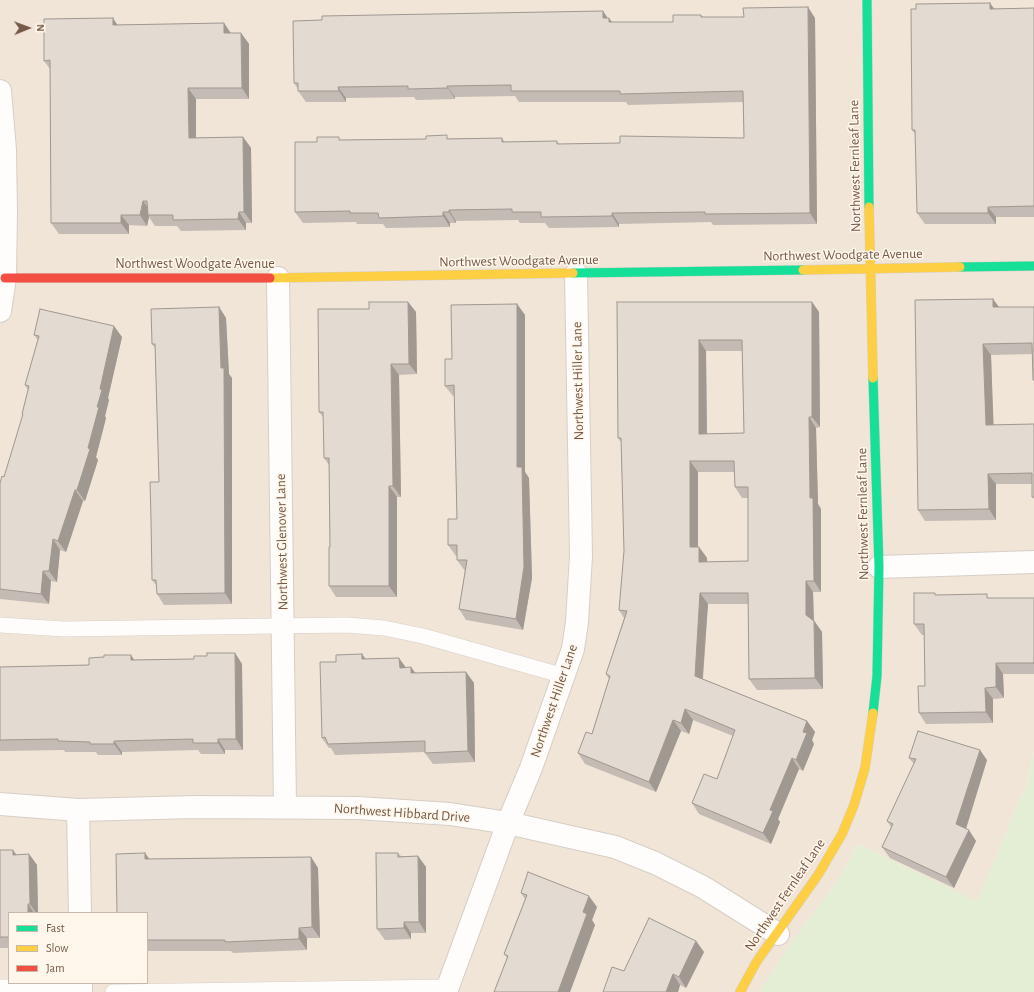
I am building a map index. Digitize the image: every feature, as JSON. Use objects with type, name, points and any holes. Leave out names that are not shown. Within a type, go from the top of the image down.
[{"type":"street","name":"Northwest Fernleaf Lane","points":[[740,992],[757,961],[778,934],[818,876],[842,834],[854,805],[865,768],[872,729],[877,676],[879,567],[870,268],[867,0]]},
{"type":"street","points":[[0,91],[5,150],[5,278],[0,311]]},
{"type":"street","name":"Northwest Woodgate Avenue","points":[[5,278],[278,278],[1034,266]]},
{"type":"street","name":"Northwest Hiller Lane","points":[[447,990],[508,823],[531,768],[573,649],[577,622],[581,556],[576,274]]},
{"type":"street","name":"Northwest Glenover Lane","points":[[278,278],[285,806]]},
{"type":"street","points":[[879,567],[1034,562]]},
{"type":"street","name":"Northwest Hibbard Drive","points":[[0,804],[78,810],[285,806],[402,810],[450,814],[508,823],[614,847],[655,863],[703,887],[778,934]]},
{"type":"street","points":[[78,810],[80,912]]},
{"type":"lane","points":[[0,625],[64,629],[347,625],[384,628],[422,636],[564,676]]},
{"type":"lane","points":[[0,987],[60,986],[80,992]]},
{"type":"lane","points":[[113,992],[447,990]]},
{"type":"shaded area","points":[[0,0],[1034,0],[1034,751],[1026,786],[977,902],[858,844],[837,882],[789,946],[761,990],[763,992],[0,992]]},
{"type":"green space","points":[[1034,751],[1034,992],[760,991],[789,946],[837,882],[858,844],[977,901],[1026,786]]},
{"type":"building","points":[[990,3],[990,9],[1034,8],[1034,206],[988,207],[988,213],[917,213],[915,130],[912,130],[911,9],[916,9],[916,4]]},
{"type":"building","points":[[808,7],[810,213],[612,213],[612,216],[541,217],[541,212],[512,212],[512,209],[449,210],[449,212],[443,212],[443,216],[379,218],[378,213],[350,213],[350,211],[295,212],[295,142],[317,142],[317,137],[339,137],[339,140],[426,139],[426,136],[447,135],[447,139],[502,138],[502,142],[557,141],[557,144],[620,143],[620,136],[744,138],[743,91],[620,94],[620,91],[511,91],[511,85],[447,86],[448,88],[408,89],[408,86],[338,87],[339,91],[298,91],[298,83],[294,83],[293,21],[322,20],[322,16],[603,11],[603,18],[609,18],[609,22],[673,22],[673,15],[701,15],[701,17],[744,17],[743,8]]},
{"type":"building","points":[[113,18],[113,25],[224,23],[224,33],[241,33],[242,88],[188,88],[189,138],[243,137],[244,212],[239,212],[238,219],[173,220],[173,215],[148,215],[147,201],[143,201],[140,215],[121,215],[121,223],[51,223],[50,60],[44,61],[44,19]]},
{"type":"building","points":[[993,299],[993,307],[1034,307],[1034,380],[1032,343],[983,344],[986,425],[1034,424],[1034,497],[1032,497],[1032,473],[988,474],[989,509],[918,510],[915,300]]},
{"type":"building","points":[[369,302],[408,302],[409,364],[391,364],[393,486],[389,486],[389,586],[329,586],[329,458],[324,458],[323,412],[319,412],[318,309],[369,309]]},
{"type":"building","points":[[617,302],[812,302],[812,417],[809,417],[810,498],[813,498],[814,581],[806,581],[806,615],[814,621],[815,678],[749,679],[748,593],[700,593],[695,676],[807,721],[803,732],[807,733],[796,760],[792,758],[770,810],[773,811],[763,833],[692,803],[704,774],[717,779],[735,730],[685,709],[681,723],[673,720],[649,782],[578,753],[586,732],[592,734],[610,676],[606,674],[627,611],[619,610],[624,551],[621,438],[618,438]],"holes":[[[699,340],[742,340],[744,433],[699,434]],[[690,461],[734,461],[735,487],[748,487],[748,561],[699,562],[699,547],[690,547]]]},
{"type":"building","points":[[517,304],[517,467],[522,467],[524,567],[516,619],[459,609],[467,560],[457,560],[457,545],[448,545],[448,519],[457,519],[454,385],[445,386],[445,359],[452,359],[451,305]]},
{"type":"building","points":[[219,307],[221,368],[224,368],[225,593],[157,594],[156,580],[152,580],[150,482],[159,482],[155,344],[152,344],[151,309]]},
{"type":"building","points":[[40,309],[114,326],[100,389],[102,390],[97,407],[99,407],[88,448],[90,449],[58,541],[53,539],[49,571],[43,571],[41,594],[0,589],[0,483],[2,476],[4,477],[23,414],[29,386],[25,385],[39,336],[34,335]]},
{"type":"building","points":[[914,593],[935,593],[935,595],[987,594],[987,598],[1034,598],[1034,663],[996,663],[996,687],[985,688],[986,712],[919,713],[918,686],[925,686],[924,624],[914,624]]},
{"type":"building","points":[[207,653],[235,653],[236,739],[218,739],[218,743],[193,743],[193,739],[114,741],[114,744],[90,744],[90,742],[58,741],[58,739],[0,740],[0,667],[89,665],[89,658],[104,657],[104,655],[131,655],[131,660],[194,659],[194,656],[207,656]]},
{"type":"building","points":[[362,654],[362,659],[399,658],[400,668],[411,667],[411,673],[466,672],[468,751],[425,753],[425,741],[328,744],[325,737],[322,738],[320,662],[336,662],[336,655]]},
{"type":"building","points":[[918,731],[980,750],[956,824],[969,830],[946,877],[882,847],[893,824],[887,821],[916,759],[909,758]]},
{"type":"building","points":[[0,850],[13,850],[13,855],[29,854],[30,904],[28,904],[28,912],[8,912],[8,937],[0,937]]},
{"type":"building","points":[[145,853],[145,859],[311,857],[312,927],[299,928],[299,939],[225,942],[225,940],[148,940],[148,912],[117,912],[116,854]]},
{"type":"building","points":[[376,853],[398,853],[398,857],[418,856],[419,922],[404,922],[404,928],[377,929]]},
{"type":"building","points":[[528,872],[589,896],[583,912],[587,914],[558,992],[494,992],[508,956],[504,954],[527,895],[521,893]]},
{"type":"building","points":[[649,918],[696,941],[679,977],[673,974],[666,992],[603,992],[612,967],[624,971]]},
{"type":"traffic: fast","points":[[867,0],[869,207]]},
{"type":"traffic: fast","points":[[960,267],[1034,266]]},
{"type":"traffic: fast","points":[[573,273],[803,270]]},
{"type":"traffic: fast","points":[[873,378],[879,567],[877,676],[873,713]]},
{"type":"traffic: slow","points":[[869,207],[873,378]]},
{"type":"traffic: slow","points":[[803,270],[960,267]]},
{"type":"traffic: slow","points":[[270,278],[573,273]]},
{"type":"traffic: slow","points":[[740,992],[757,961],[818,875],[842,834],[854,805],[865,768],[873,713]]},
{"type":"traffic: jam","points":[[5,278],[270,278]]}]
